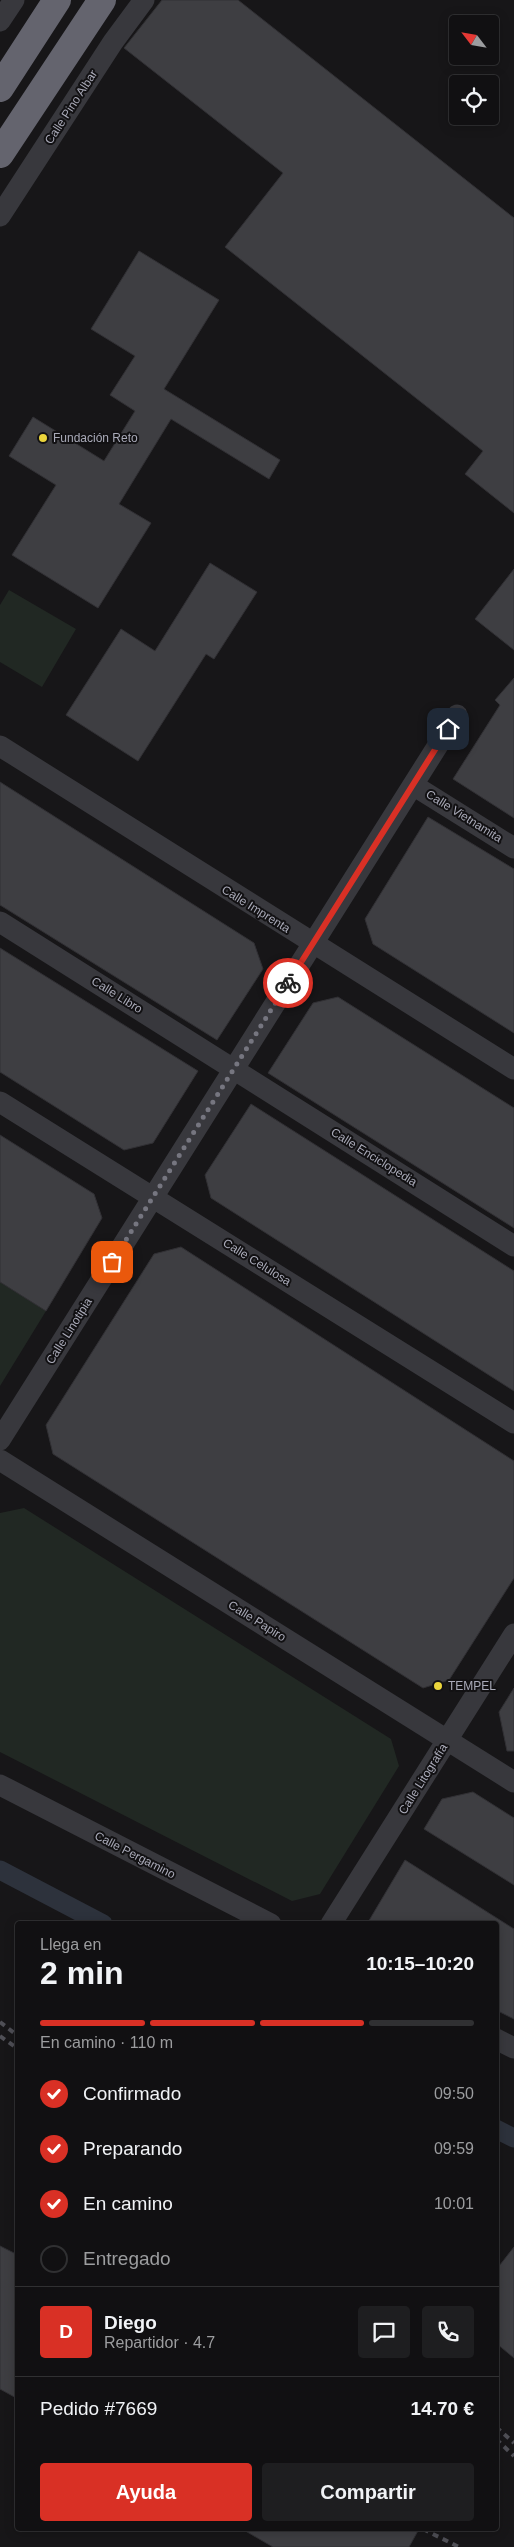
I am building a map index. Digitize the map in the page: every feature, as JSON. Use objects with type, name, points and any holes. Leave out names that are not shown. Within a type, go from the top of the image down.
[{"type":"highway","points":[[0,88],[57,0]]},
{"type":"highway","points":[[0,154],[102,0]]},
{"type":"street","points":[[0,21],[14,0]]},
{"type":"street","name":"Calle Pino Albar","points":[[0,216],[113,42],[144,0]]},
{"type":"street","name":"Calle Linotipia","points":[[0,1440],[457,715]]},
{"type":"street","name":"Calle Imprenta","points":[[0,746],[514,1069]]},
{"type":"street","name":"Calle Vietnamita","points":[[413,785],[514,848]]},
{"type":"street","name":"Calle Libro","points":[[0,922],[234,1069]]},
{"type":"street","name":"Calle Enciclopedia","points":[[234,1069],[514,1246]]},
{"type":"street","name":"Calle Celulosa","points":[[0,1102],[514,1423]]},
{"type":"street","name":"Calle Papiro","points":[[0,1460],[514,1782]]},
{"type":"street","name":"Calle Litografía","points":[[333,1921],[514,1634]]},
{"type":"street","name":"Calle Pergamino","points":[[0,1785],[265,1921]]},
{"type":"street","points":[[499,2040],[514,2048]]},
{"type":"shaded area","points":[[9,590],[76,629],[42,687],[0,662],[0,605]]},
{"type":"shaded area","points":[[0,1282],[46,1311],[0,1386]]},
{"type":"shaded area","points":[[24,1508],[391,1739],[399,1766],[320,1894],[292,1901],[0,1752],[0,1513]]},
{"type":"building","points":[[162,0],[238,0],[514,218],[514,513],[465,474],[483,451],[225,247],[283,173],[124,48]]},
{"type":"building","name":"Fundación Reto","points":[[139,251],[219,300],[164,389],[280,460],[269,479],[171,419],[119,504],[151,523],[98,608],[12,555],[56,485],[9,456],[33,417],[104,461],[135,411],[110,395],[135,356],[91,329]]},
{"type":"building","points":[[210,563],[257,592],[214,659],[206,654],[138,761],[66,715],[121,629],[155,651]]},
{"type":"building","points":[[514,569],[514,650],[475,619]]},
{"type":"building","points":[[514,678],[514,818],[453,779],[500,705],[495,700]]},
{"type":"building","points":[[0,782],[254,943],[263,969],[217,1040],[0,905]]},
{"type":"building","points":[[428,817],[514,869],[514,1033],[373,944],[365,919]]},
{"type":"building","points":[[0,948],[198,1071],[153,1143],[124,1150],[0,1072]]},
{"type":"building","points":[[338,997],[514,1108],[514,1228],[268,1073],[313,1003]]},
{"type":"building","points":[[251,1104],[514,1271],[514,1391],[211,1198],[205,1175]]},
{"type":"building","points":[[0,1135],[94,1194],[102,1218],[46,1311],[0,1282]]},
{"type":"building","points":[[181,1247],[514,1461],[514,1578],[449,1680],[423,1688],[53,1454],[46,1425],[154,1254]]},
{"type":"building","points":[[514,1688],[514,1751],[507,1751],[499,1712]]},
{"type":"building","points":[[473,1792],[514,1818],[514,1885],[424,1829],[442,1799]]},
{"type":"building","points":[[405,1860],[514,1929],[514,2019],[499,2012],[499,1921],[369,1921]]},
{"type":"building","points":[[0,2246],[15,2254],[15,2397],[0,2389]]},
{"type":"building","points":[[514,2247],[514,2358],[499,2346],[499,2266]]},
{"type":"building","points":[[245,2531],[418,2531],[409,2547],[273,2547]]},
{"type":"waterway","points":[[0,1870],[97,1921]]},
{"type":"waterway","points":[[499,2130],[514,2138]]},
{"type":"railway","points":[[0,2022],[15,2034]]},
{"type":"railway","points":[[0,2036],[15,2047]]},
{"type":"railway","points":[[499,2430],[514,2443]]},
{"type":"railway","points":[[499,2442],[514,2456]]},
{"type":"railway","points":[[427,2531],[459,2547]]},
{"type":"way so far","points":[[112,1262],[288,983]]},
{"type":"place","name":"Fundación Reto","points":[[43,438]]},
{"type":"place","name":"TEMPEL","points":[[438,1686]]},
{"type":"route","points":[[288,983],[448,729]]}]
